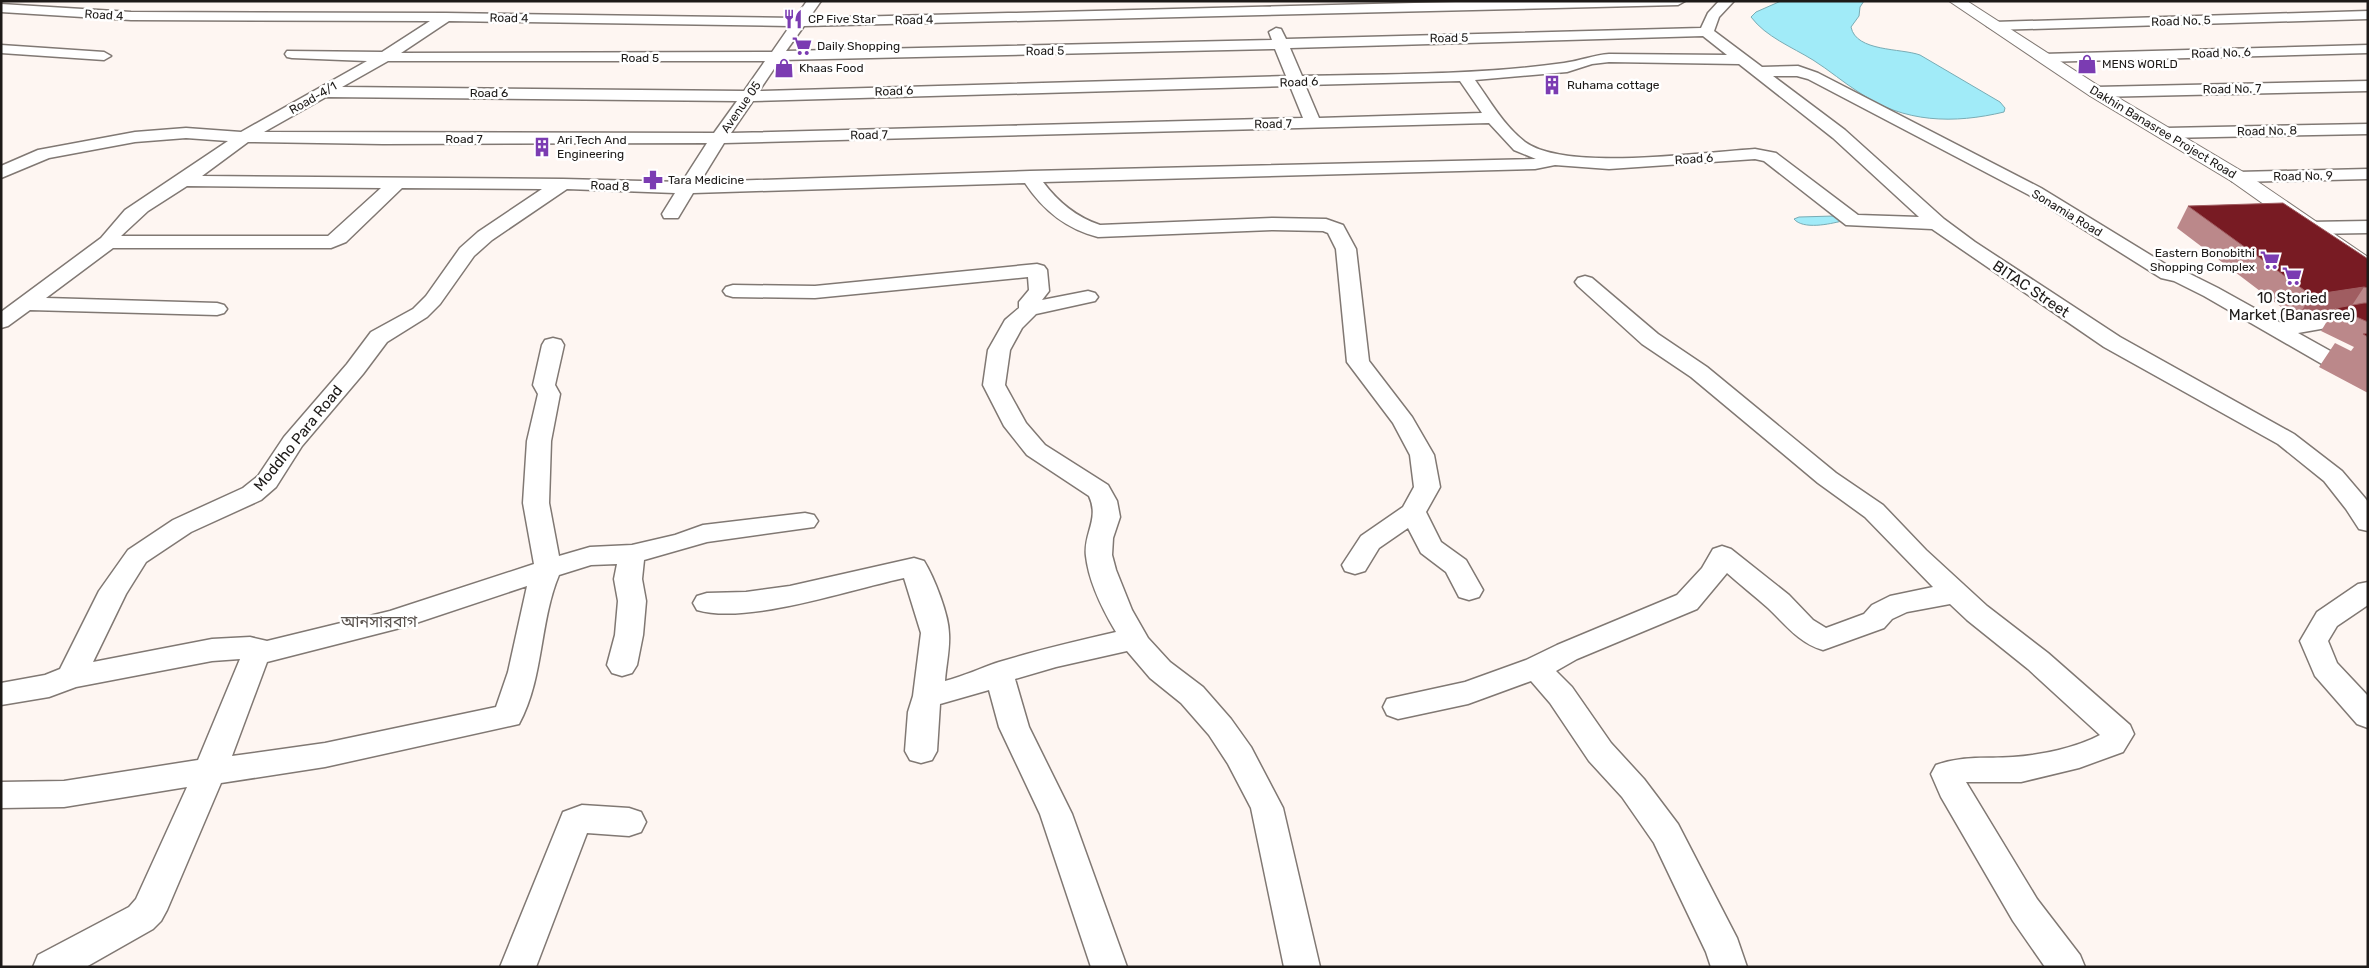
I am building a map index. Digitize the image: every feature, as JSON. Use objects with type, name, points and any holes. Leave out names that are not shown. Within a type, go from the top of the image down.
[{"type":"street","points":[[131,16],[163,1]]},
{"type":"street","name":"Avenue 05","points":[[671,214],[719,138],[814,1]]},
{"type":"street","name":"Road 4","points":[[1,8],[131,16],[446,17],[800,22],[1267,6],[1678,1]]},
{"type":"street","points":[[1706,32],[1712,16],[1726,1]]},
{"type":"street","name":"Dakhin Banasree Project Road","points":[[1956,1],[2096,92],[2238,177],[2309,228],[2368,267]]},
{"type":"street","points":[[1267,6],[1313,123]]},
{"type":"street","name":"Road No. 5","points":[[1994,26],[2368,15]]},
{"type":"street","name":"Road-4/1","points":[[1,322],[108,242],[115,228],[128,216],[187,182],[244,137],[383,58],[446,17]]},
{"type":"street","name":"Road 5","points":[[292,54],[383,58],[777,56],[1282,46],[1403,39],[1706,32]]},
{"type":"street","name":"BITAC Street","points":[[1706,32],[1839,134],[1938,223],[1997,266],[2112,342],[2286,439],[2333,476],[2356,504],[2368,523]]},
{"type":"street","name":"Road No. 6","points":[[2043,58],[2368,48]]},
{"type":"street","points":[[1,49],[104,56]]},
{"type":"street","name":"Road 6","points":[[323,92],[748,96],[1465,76],[1567,67],[1591,60],[1609,58],[1750,66]]},
{"type":"street","name":"Sonamia Road","points":[[1750,66],[1798,71],[1813,76],[2041,196],[2168,274],[2182,277],[2210,292],[2368,382]]},
{"type":"street","name":"Road 6","points":[[1465,76],[1493,118],[1520,146],[1555,160],[1609,164],[1755,154],[1770,156],[1852,221],[1938,223]]},
{"type":"street","name":"Road No. 7","points":[[2096,92],[2368,86]]},
{"type":"street","name":"Road 7","points":[[1,173],[44,154],[135,137],[186,133],[244,137],[719,138],[1493,118]]},
{"type":"street","name":"Road No. 8","points":[[2166,133],[2368,129]]},
{"type":"street","name":"Road 8","points":[[187,182],[562,184],[688,188],[1030,176],[1535,164],[1555,160]]},
{"type":"street","name":"Road No. 9","points":[[2238,177],[2368,174]]},
{"type":"street","points":[[1030,176],[1043,196],[1068,218],[1080,226],[1098,231],[1273,224],[1326,224],[1336,229],[1346,249],[1351,311],[1358,362],[1404,422],[1422,455],[1427,487],[1413,512],[1370,542],[1355,565]]},
{"type":"street","points":[[108,242],[331,242],[338,238],[398,183]]},
{"type":"street","name":"Moddho Para Road","points":[[71,677],[113,591],[137,556],[182,526],[252,494],[267,481],[292,442],[356,369],[379,337],[420,313],[433,300],[467,252],[486,236],[506,220],[562,184]]},
{"type":"street","points":[[2309,228],[2368,226]]},
{"type":"street","points":[[733,291],[815,292],[1037,270],[1039,291],[1030,302],[1029,309]]},
{"type":"street","points":[[1585,282],[1650,338],[1706,378],[1827,478],[1874,512],[1956,593],[2119,734],[2113,742],[2100,749],[2030,767],[2014,770],[1960,769],[1947,774],[1952,788],[2025,910],[2068,967]]},
{"type":"street","points":[[1088,297],[1029,309],[1013,325],[999,350],[994,385],[1016,426],[1036,450],[1073,476],[1099,491],[1104,501],[1107,517],[1099,546],[1102,570],[1118,610],[1134,639],[1160,670],[1192,695],[1220,727],[1240,756],[1259,791],[1267,808],[1302,967]]},
{"type":"street","points":[[26,304],[217,309]]},
{"type":"street","points":[[2276,330],[2349,318],[2368,321]]},
{"type":"street","points":[[1,795],[64,794],[131,782],[325,755],[508,716],[523,672],[538,592],[548,569],[536,503],[539,441],[549,394],[544,385],[553,345]]},
{"type":"street","points":[[1413,512],[1430,547],[1456,566],[1469,590]]},
{"type":"street","points":[[1,694],[49,686],[71,677],[212,650],[250,648],[257,652],[267,652],[394,620],[590,556],[632,554],[682,542],[703,534],[805,521]]},
{"type":"street","points":[[622,664],[629,635],[632,601],[628,579],[632,554]]},
{"type":"street","points":[[1398,708],[1468,693],[1536,668],[1567,652],[1687,602],[1713,573],[1722,555],[1779,602],[1803,627],[1823,640],[1874,621],[1882,612],[1900,603],[1956,593]]},
{"type":"street","points":[[707,603],[746,602],[790,596],[860,578],[914,567],[930,608],[935,633],[928,696],[923,712],[921,751]]},
{"type":"street","points":[[2368,591],[2327,619],[2314,641],[2325,668],[2368,716]]},
{"type":"street","points":[[928,696],[971,686],[999,673],[1056,656],[1134,639]]},
{"type":"street","points":[[50,967],[141,918],[150,910],[210,771],[257,652]]},
{"type":"street","points":[[1536,668],[1561,694],[1600,752],[1633,788],[1666,834],[1724,950],[1729,967]]},
{"type":"street","points":[[999,673],[1014,726],[1056,814],[1109,967]]},
{"type":"street","points":[[518,967],[575,822],[582,819],[629,822]]},
{"type":"water","points":[[1781,1],[1864,1],[1860,7],[1859,16],[1851,27],[1861,41],[1880,48],[1920,55],[2000,102],[2005,108],[2004,112],[1967,118],[1930,118],[1894,110],[1877,103],[1813,60],[1772,36],[1751,17],[1756,12]]},
{"type":"water","points":[[1834,216],[1842,221],[1824,225],[1810,225],[1794,219],[1799,217]]},
{"type":"building","points":[[2283,203],[2368,259],[2368,288],[2311,295],[2188,206]]},
{"type":"building","points":[[2368,303],[2368,322],[2336,308]]},
{"type":"place","name":"CP Five Star","points":[[793,19]]},
{"type":"place","name":"Daily Shopping","points":[[802,46]]},
{"type":"place","name":"MENS WORLD","points":[[2087,64]]},
{"type":"place","name":"Khaas Food","points":[[784,68]]},
{"type":"place","name":"Ruhama cottage","points":[[1552,85]]},
{"type":"place","name":"Ari Tech And Engineering","points":[[542,147]]},
{"type":"place","name":"Tara Medicine","points":[[653,180]]},
{"type":"place","name":"Eastern Bonobithi Shopping Complex","points":[[2270,260]]},
{"type":"place","name":"10 Storied Market (Banasree)","points":[[2292,276]]},
{"type":"district","name":"আনসারবাগ","points":[[379,621]]}]
